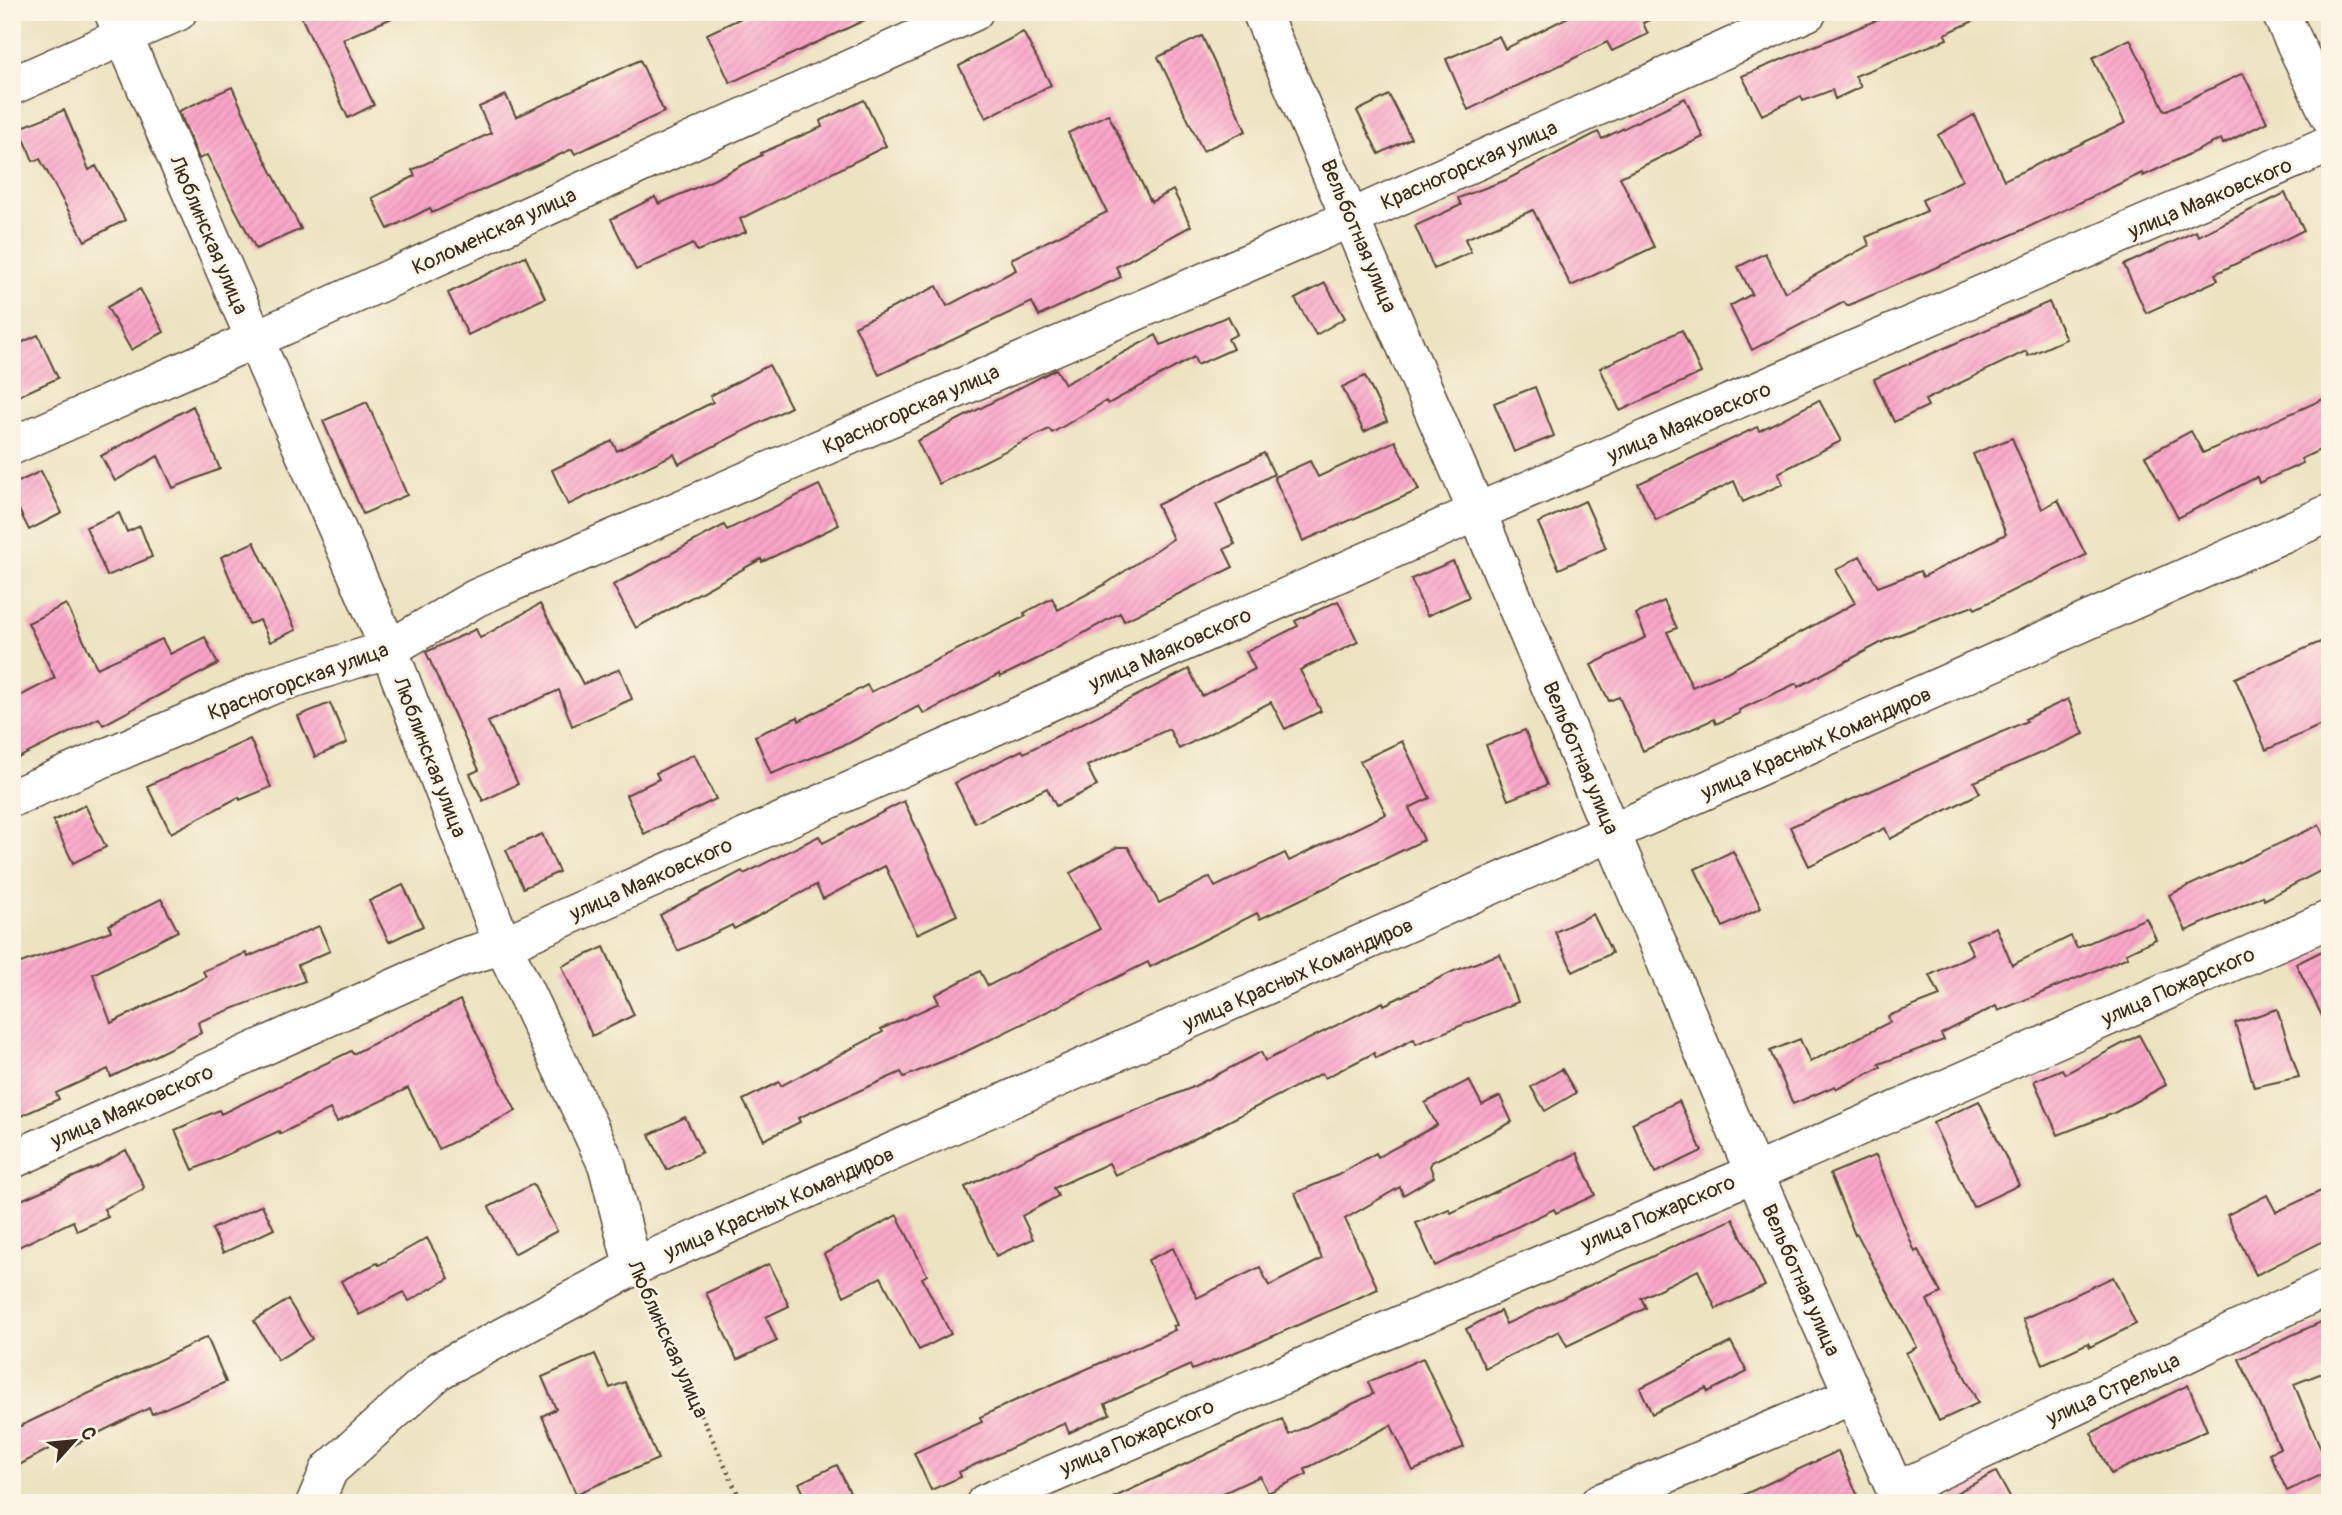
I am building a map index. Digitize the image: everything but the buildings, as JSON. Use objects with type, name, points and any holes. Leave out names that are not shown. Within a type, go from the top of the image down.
[{"type":"street","points":[[12,86],[118,25],[178,12]]},
{"type":"street","name":"Коломенская улица","points":[[12,446],[974,12]]},
{"type":"street","name":"Вельботная улица","points":[[1261,12],[1477,512],[1754,1173],[1851,1396],[1899,1497]]},
{"type":"street","name":"Красногорская улица","points":[[12,797],[273,685],[388,649],[476,598],[1351,218],[1808,12]]},
{"type":"street","points":[[2280,12],[2330,117]]},
{"type":"street","name":"Люблинская улица","points":[[118,25],[388,649],[503,945],[607,1165],[633,1267]]},
{"type":"street","name":"улица Маяковского","points":[[12,1160],[460,958],[503,945],[1477,512],[2330,144]]},
{"type":"street","name":"улица Красных Командиров","points":[[315,1503],[329,1470],[440,1370],[633,1267],[1613,834],[2330,513]]},
{"type":"street","name":"улица Пожарского","points":[[985,1503],[1754,1173],[2330,919]]},
{"type":"street","name":"улица Стрельца","points":[[1899,1497],[2330,1286]]},
{"type":"street","points":[[1599,1503],[1851,1396]]},
{"type":"path","name":"Люблинская улица","points":[[633,1267],[741,1503]]}]
